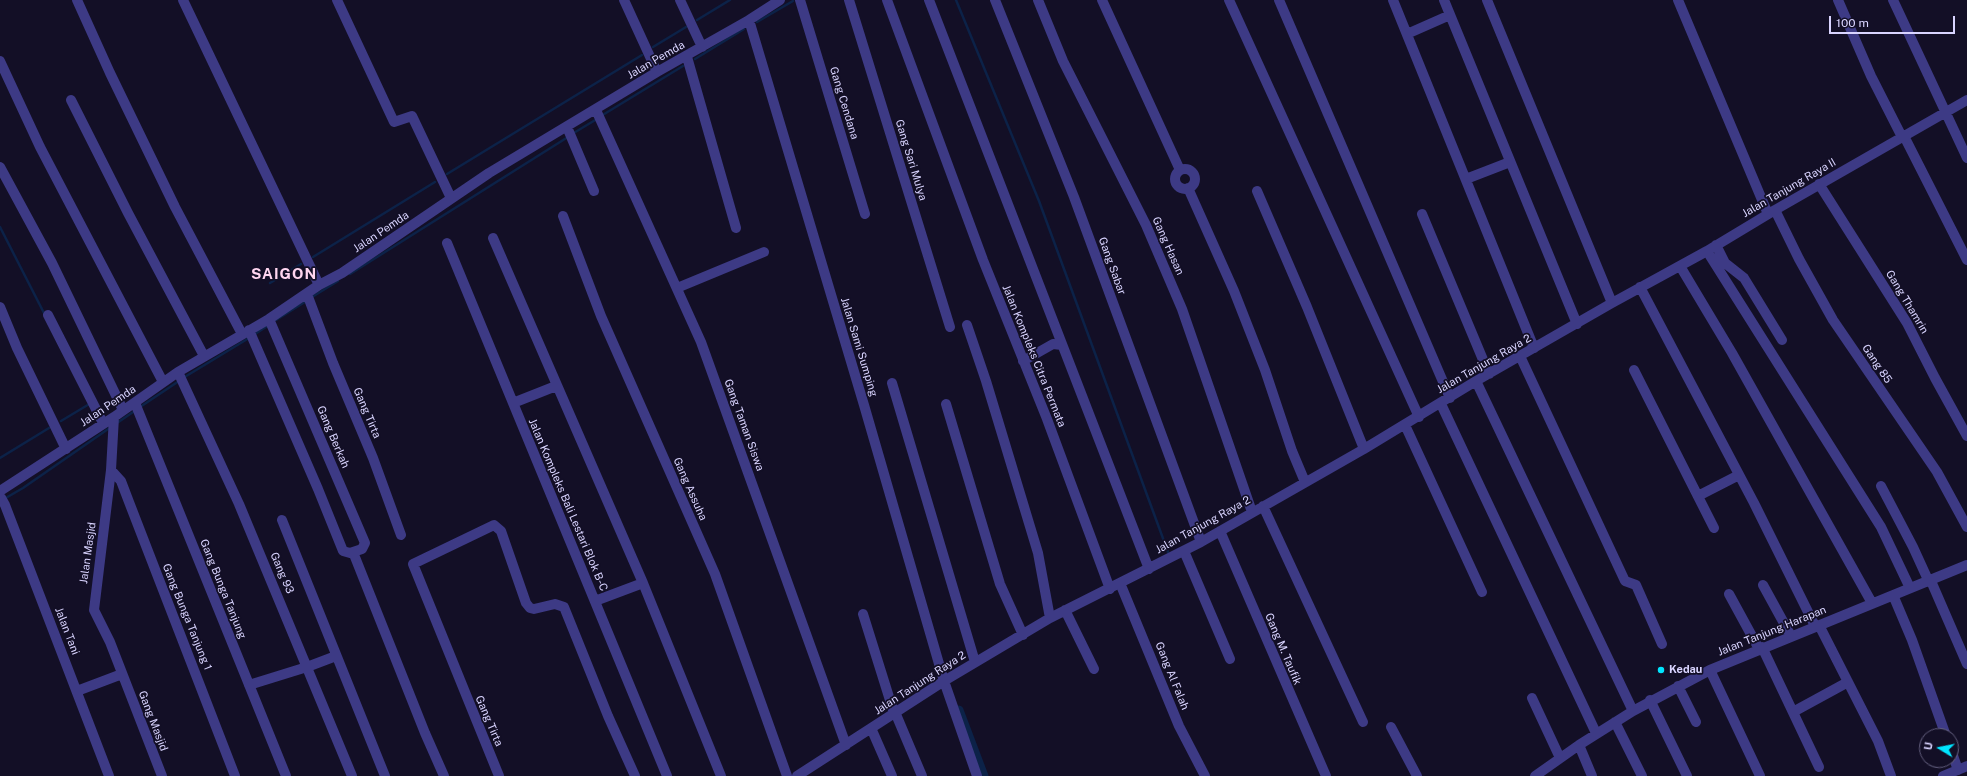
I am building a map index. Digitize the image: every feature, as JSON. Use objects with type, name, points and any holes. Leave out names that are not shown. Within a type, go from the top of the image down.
[{"type":"street","points":[[77,0],[113,80],[175,207],[249,334],[318,489],[343,551],[346,553],[353,552],[424,734],[444,776]]},
{"type":"street","points":[[183,0],[319,285]]},
{"type":"street","points":[[337,0],[394,122],[412,116],[451,198]]},
{"type":"street","points":[[624,0],[657,72]]},
{"type":"street","points":[[680,0],[702,47]]},
{"type":"street","name":"Jalan Pemda","points":[[0,491],[103,423],[114,422],[123,410],[137,407],[163,382],[181,377],[204,356],[270,322],[308,297],[319,285],[342,273],[451,198],[543,140],[567,127],[599,116],[657,72],[687,57],[780,0]]},
{"type":"street","name":"Gang Cendana","points":[[800,0],[865,214]]},
{"type":"street","name":"Gang Sari Mulya","points":[[849,0],[950,327]]},
{"type":"street","name":"Jalan Kompleks Citra Permata","points":[[887,0],[983,260],[1047,418],[1110,589]]},
{"type":"street","points":[[929,0],[1148,569]]},
{"type":"street","name":"Gang Sabar","points":[[995,0],[1074,197],[1201,542]]},
{"type":"street","name":"Gang Hasan","points":[[1038,0],[1063,61],[1146,226],[1182,310],[1252,512]]},
{"type":"street","points":[[1102,0],[1180,170],[1189,170],[1194,177],[1192,185],[1188,188],[1240,306],[1265,370],[1292,451],[1305,482]]},
{"type":"street","points":[[1229,0],[1419,416]]},
{"type":"street","points":[[1279,0],[1450,398]]},
{"type":"street","points":[[1393,0],[1534,348]]},
{"type":"street","points":[[1444,0],[1577,324]]},
{"type":"street","points":[[1487,0],[1612,303]]},
{"type":"street","name":"Gang 85","points":[[1678,0],[1772,212],[1834,320],[1937,472],[1967,526]]},
{"type":"street","points":[[1838,0],[1868,70],[1967,260]]},
{"type":"street","points":[[1893,0],[1967,158]]},
{"type":"street","points":[[1407,34],[1450,15]]},
{"type":"street","name":"Jalan Sami Sumping","points":[[749,20],[864,405],[944,681],[977,776]]},
{"type":"street","points":[[687,57],[736,228]]},
{"type":"street","points":[[0,61],[40,147],[163,382]]},
{"type":"street","points":[[71,100],[128,213],[204,356]]},
{"type":"street","name":"Jalan Tanjung Raya II","points":[[1622,297],[1707,251],[1819,184],[1967,100]]},
{"type":"street","name":"Gang Taman Siswa","points":[[599,116],[677,288],[717,383],[846,745]]},
{"type":"street","points":[[567,127],[594,191]]},
{"type":"street","points":[[1466,179],[1510,162]]},
{"type":"street","points":[[0,167],[52,263],[123,410]]},
{"type":"street","name":"Gang Thamrin","points":[[1819,184],[1907,323],[1967,436]]},
{"type":"street","points":[[1257,191],[1307,307],[1364,449]]},
{"type":"street","points":[[1422,214],[1489,374]]},
{"type":"street","name":"Gang Assuha","points":[[563,216],[601,316],[715,574],[787,776]]},
{"type":"street","points":[[493,238],[642,582],[721,776]]},
{"type":"street","name":"Jalan Kompleks Bali Lestari Blok B-C","points":[[447,243],[667,776]]},
{"type":"street","points":[[1716,245],[1725,263],[1744,278],[1782,340]]},
{"type":"street","points":[[1707,251],[1881,527],[1910,588]]},
{"type":"street","points":[[677,288],[764,252]]},
{"type":"street","points":[[1680,266],[1732,353],[1872,603]]},
{"type":"street","points":[[1640,287],[1817,626],[1848,682],[1878,741],[1891,776]]},
{"type":"street","name":"Gang Tirta","points":[[308,297],[333,363],[384,485],[401,535]]},
{"type":"street","name":"Jalan Tanjung Raya 2","points":[[797,776],[813,772],[846,745],[871,728],[944,681],[1050,618],[1201,542],[1364,449],[1441,404],[1476,381],[1622,297]]},
{"type":"street","points":[[0,307],[66,448]]},
{"type":"street","points":[[48,315],[103,423]]},
{"type":"street","name":"Gang Berkah","points":[[270,322],[365,543],[362,549],[353,552]]},
{"type":"street","points":[[967,325],[988,388],[1038,553],[1050,618]]},
{"type":"street","points":[[1023,361],[1053,344],[1062,345]]},
{"type":"street","points":[[1520,356],[1625,581],[1636,585],[1662,644]]},
{"type":"street","points":[[1634,370],[1714,528]]},
{"type":"street","name":"Gang 93","points":[[181,377],[239,504],[352,776]]},
{"type":"street","points":[[1476,381],[1632,711]]},
{"type":"street","points":[[892,383],[975,662]]},
{"type":"street","points":[[513,403],[556,386]]},
{"type":"street","points":[[946,404],[1000,584],[1023,635]]},
{"type":"street","points":[[1441,404],[1596,733]]},
{"type":"street","name":"Gang Bunga Tanjung","points":[[137,407],[286,776]]},
{"type":"street","name":"Jalan Masjid","points":[[114,422],[111,470],[94,610],[122,674]]},
{"type":"street","points":[[1405,425],[1482,592]]},
{"type":"street","name":"Gang Bunga Tanjung 1","points":[[111,470],[121,481],[235,776]]},
{"type":"street","points":[[1698,496],[1739,475]]},
{"type":"street","points":[[1881,486],[1930,581],[1967,664]]},
{"type":"street","name":"Jalan Tani","points":[[2,499],[109,776]]},
{"type":"street","points":[[1263,506],[1363,722]]},
{"type":"street","points":[[282,520],[385,776]]},
{"type":"street","name":"Gang Tirta","points":[[499,776],[413,564],[494,525],[498,526],[526,603],[530,608],[534,609],[555,604],[564,607],[608,716],[635,776]]},
{"type":"street","name":"Gang M. Taufik","points":[[1220,531],[1326,776]]},
{"type":"street","points":[[1184,551],[1230,659]]},
{"type":"street","name":"Jalan Tanjung Harapan","points":[[1535,776],[1596,733],[1650,700],[1710,670],[1967,565]]},
{"type":"street","points":[[595,601],[642,582]]},
{"type":"street","name":"Gang Al Falah","points":[[1120,583],[1179,726],[1205,776]]},
{"type":"street","points":[[1764,585],[1791,636]]},
{"type":"street","points":[[1729,594],[1761,648],[1819,766]]},
{"type":"street","points":[[1893,596],[1912,640],[1943,728]]},
{"type":"street","points":[[1065,610],[1094,669]]},
{"type":"street","points":[[863,614],[895,713],[922,776]]},
{"type":"street","points":[[249,685],[307,667],[336,656]]},
{"type":"street","points":[[1710,670],[1760,776]]},
{"type":"street","points":[[77,691],[122,674]]},
{"type":"street","name":"Gang Masjid","points":[[122,674],[162,776]]},
{"type":"street","points":[[1793,712],[1848,682]]},
{"type":"street","points":[[1678,686],[1696,722]]},
{"type":"street","points":[[1532,698],[1560,758]]},
{"type":"street","points":[[1650,700],[1688,776]]},
{"type":"street","points":[[1615,722],[1642,776]]},
{"type":"street","points":[[1391,727],[1417,776]]},
{"type":"street","points":[[871,728],[892,776]]},
{"type":"street","points":[[1578,745],[1592,776]]},
{"type":"street","points":[[1943,776],[1963,768]]},
{"type":"waterway","points":[[697,20],[730,0]]},
{"type":"waterway","points":[[956,0],[1039,201],[1168,552]]},
{"type":"waterway","points":[[757,22],[793,1]]},
{"type":"waterway","points":[[653,47],[686,27]]},
{"type":"waterway","points":[[695,59],[744,29]]},
{"type":"waterway","points":[[447,174],[642,55]]},
{"type":"waterway","points":[[601,116],[683,66]]},
{"type":"waterway","points":[[572,134],[597,119]]},
{"type":"waterway","points":[[350,274],[568,137]]},
{"type":"waterway","points":[[313,257],[435,182]]},
{"type":"waterway","points":[[0,227],[45,315]]},
{"type":"waterway","points":[[270,283],[301,264]]},
{"type":"waterway","points":[[312,297],[338,281]]},
{"type":"waterway","points":[[276,320],[308,300]]},
{"type":"waterway","points":[[255,334],[269,325]]},
{"type":"waterway","points":[[183,378],[249,338]]},
{"type":"waterway","points":[[140,407],[179,381]]},
{"type":"waterway","points":[[61,421],[91,403]]},
{"type":"waterway","points":[[117,423],[136,410]]},
{"type":"waterway","points":[[4,499],[23,488],[111,427]]},
{"type":"waterway","points":[[0,458],[49,428]]},
{"type":"waterway","points":[[959,710],[984,776]]},
{"type":"place","name":"Kedau","points":[[1661,670]]},
{"type":"district","name":"SAIGON","points":[[284,274]]}]
